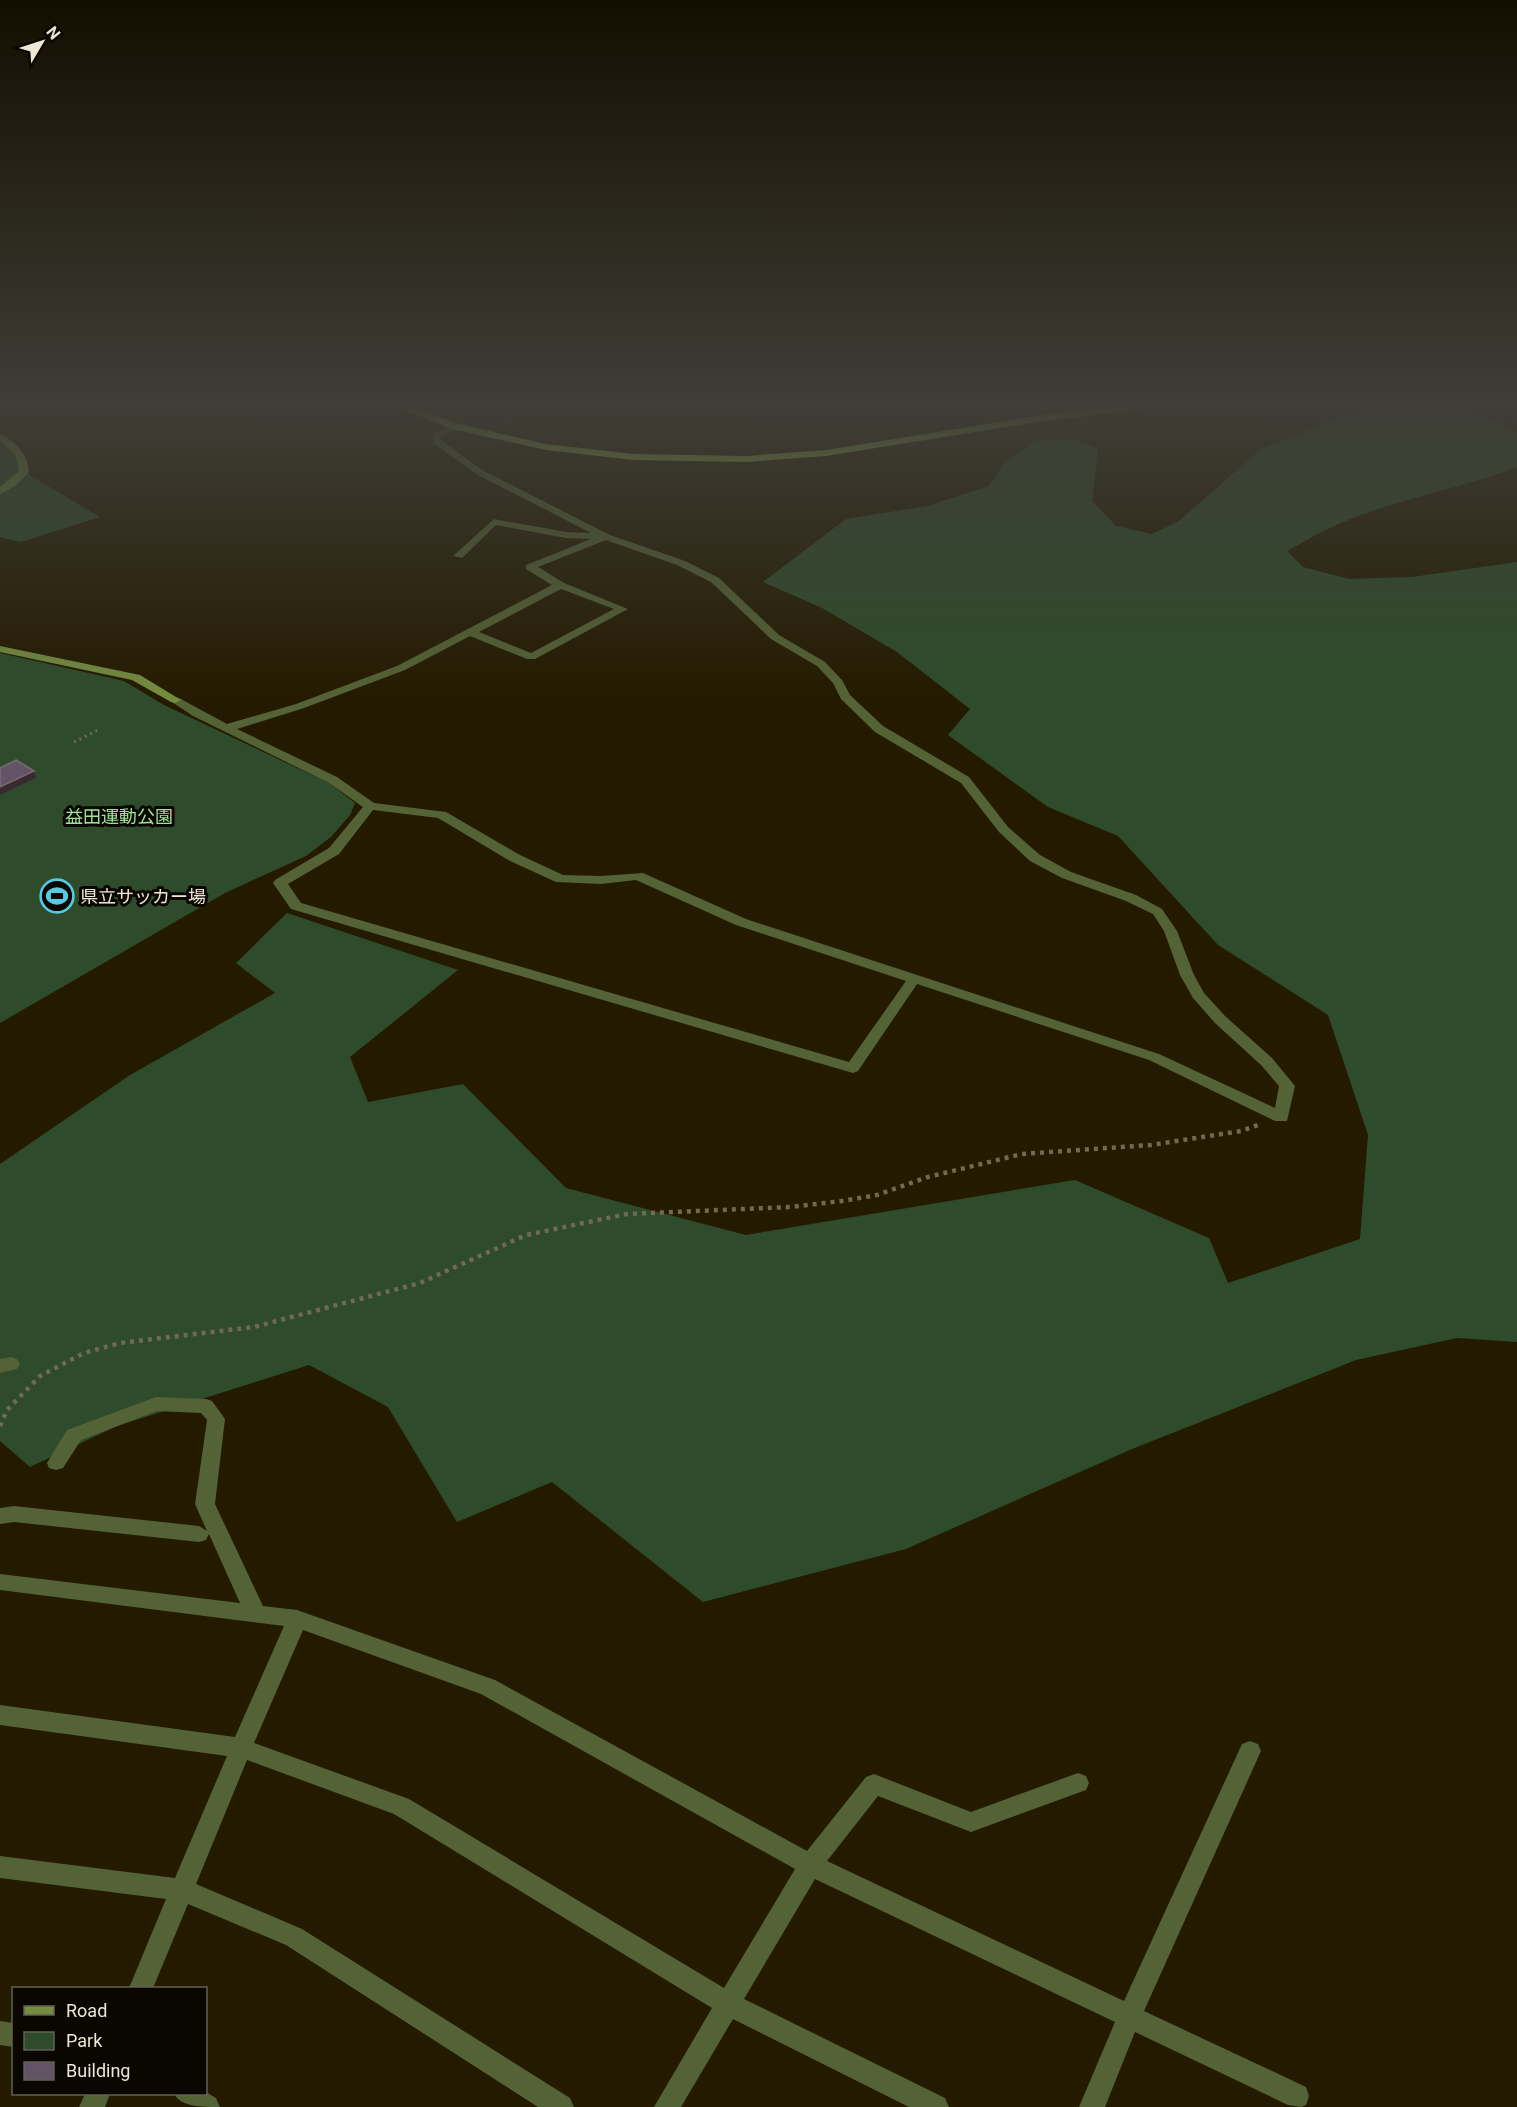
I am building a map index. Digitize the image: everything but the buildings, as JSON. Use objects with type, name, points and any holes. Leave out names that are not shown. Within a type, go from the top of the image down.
[{"type":"street","points":[[0,649],[136,677],[197,714],[333,780],[370,806],[441,815],[515,858],[561,879],[601,880],[638,876],[741,922],[1154,1057],[1281,1117],[1287,1086],[1273,1066],[1221,1023],[1198,996],[1186,978],[1171,935],[1159,912],[1122,892],[1042,863],[1021,847],[965,780],[879,729],[845,697],[838,682],[821,664],[774,637],[730,592],[714,580],[681,563],[606,537],[540,503]]},
{"type":"street","points":[[458,556],[494,522],[566,535],[606,537]]},
{"type":"street","points":[[470,632],[531,657],[623,609],[560,585],[530,567],[606,537]]},
{"type":"street","points":[[226,728],[300,706],[401,669],[560,585]]},
{"type":"street","points":[[370,806],[333,851],[280,883],[296,906],[853,1068],[914,979]]},
{"type":"street","points":[[56,1463],[74,1435],[95,1427],[156,1404],[206,1406],[216,1419],[205,1504],[257,1615]]},
{"type":"street","points":[[0,1516],[14,1514],[199,1534]]},
{"type":"street","points":[[0,1582],[297,1619],[488,1687],[810,1865],[1297,2097]]},
{"type":"street","points":[[142,1987],[297,1619]]},
{"type":"street","points":[[0,1715],[241,1748],[400,1806],[729,2004],[936,2107]]},
{"type":"street","points":[[1092,2107],[1129,2017],[1250,1750]]},
{"type":"street","points":[[667,2107],[810,1865],[874,1784],[971,1822],[1078,1783]]},
{"type":"street","points":[[0,1867],[182,1890],[294,1938],[561,2107]]},
{"type":"street","points":[[188,2095],[207,2107]]},
{"type":"path","points":[[74,742],[98,730]]},
{"type":"path","points":[[0,1426],[7,1410],[40,1376],[84,1353],[120,1343],[254,1327],[420,1283],[526,1235],[627,1214],[790,1207],[842,1202],[877,1195],[928,1177],[1022,1154],[1194,1140],[1240,1131],[1281,1117]]},
{"type":"green space","points":[[0,503],[77,503],[100,517],[21,542],[0,537]]},
{"type":"green space","points":[[935,503],[1094,503],[1116,526],[1152,534],[1179,521],[1199,503],[1396,503],[1323,531],[1287,551],[1303,567],[1349,579],[1412,577],[1517,562],[1517,1342],[1457,1338],[1356,1360],[1132,1449],[906,1549],[703,1602],[552,1482],[457,1522],[388,1407],[309,1365],[117,1426],[30,1467],[0,1441],[0,1164],[130,1075],[275,993],[236,963],[287,913],[458,970],[350,1057],[368,1102],[463,1084],[566,1188],[746,1235],[1075,1180],[1209,1238],[1228,1283],[1360,1239],[1368,1135],[1328,1015],[1218,945],[1118,836],[1048,807],[948,735],[970,709],[897,652],[822,608],[763,582],[846,519]]},
{"type":"green space","name":"益田運動公園","points":[[0,653],[124,681],[164,705],[329,783],[355,803],[350,815],[331,837],[306,856],[225,893],[0,1023]]},
{"type":"place","name":"県立サッカー場","points":[[57,896]]}]
